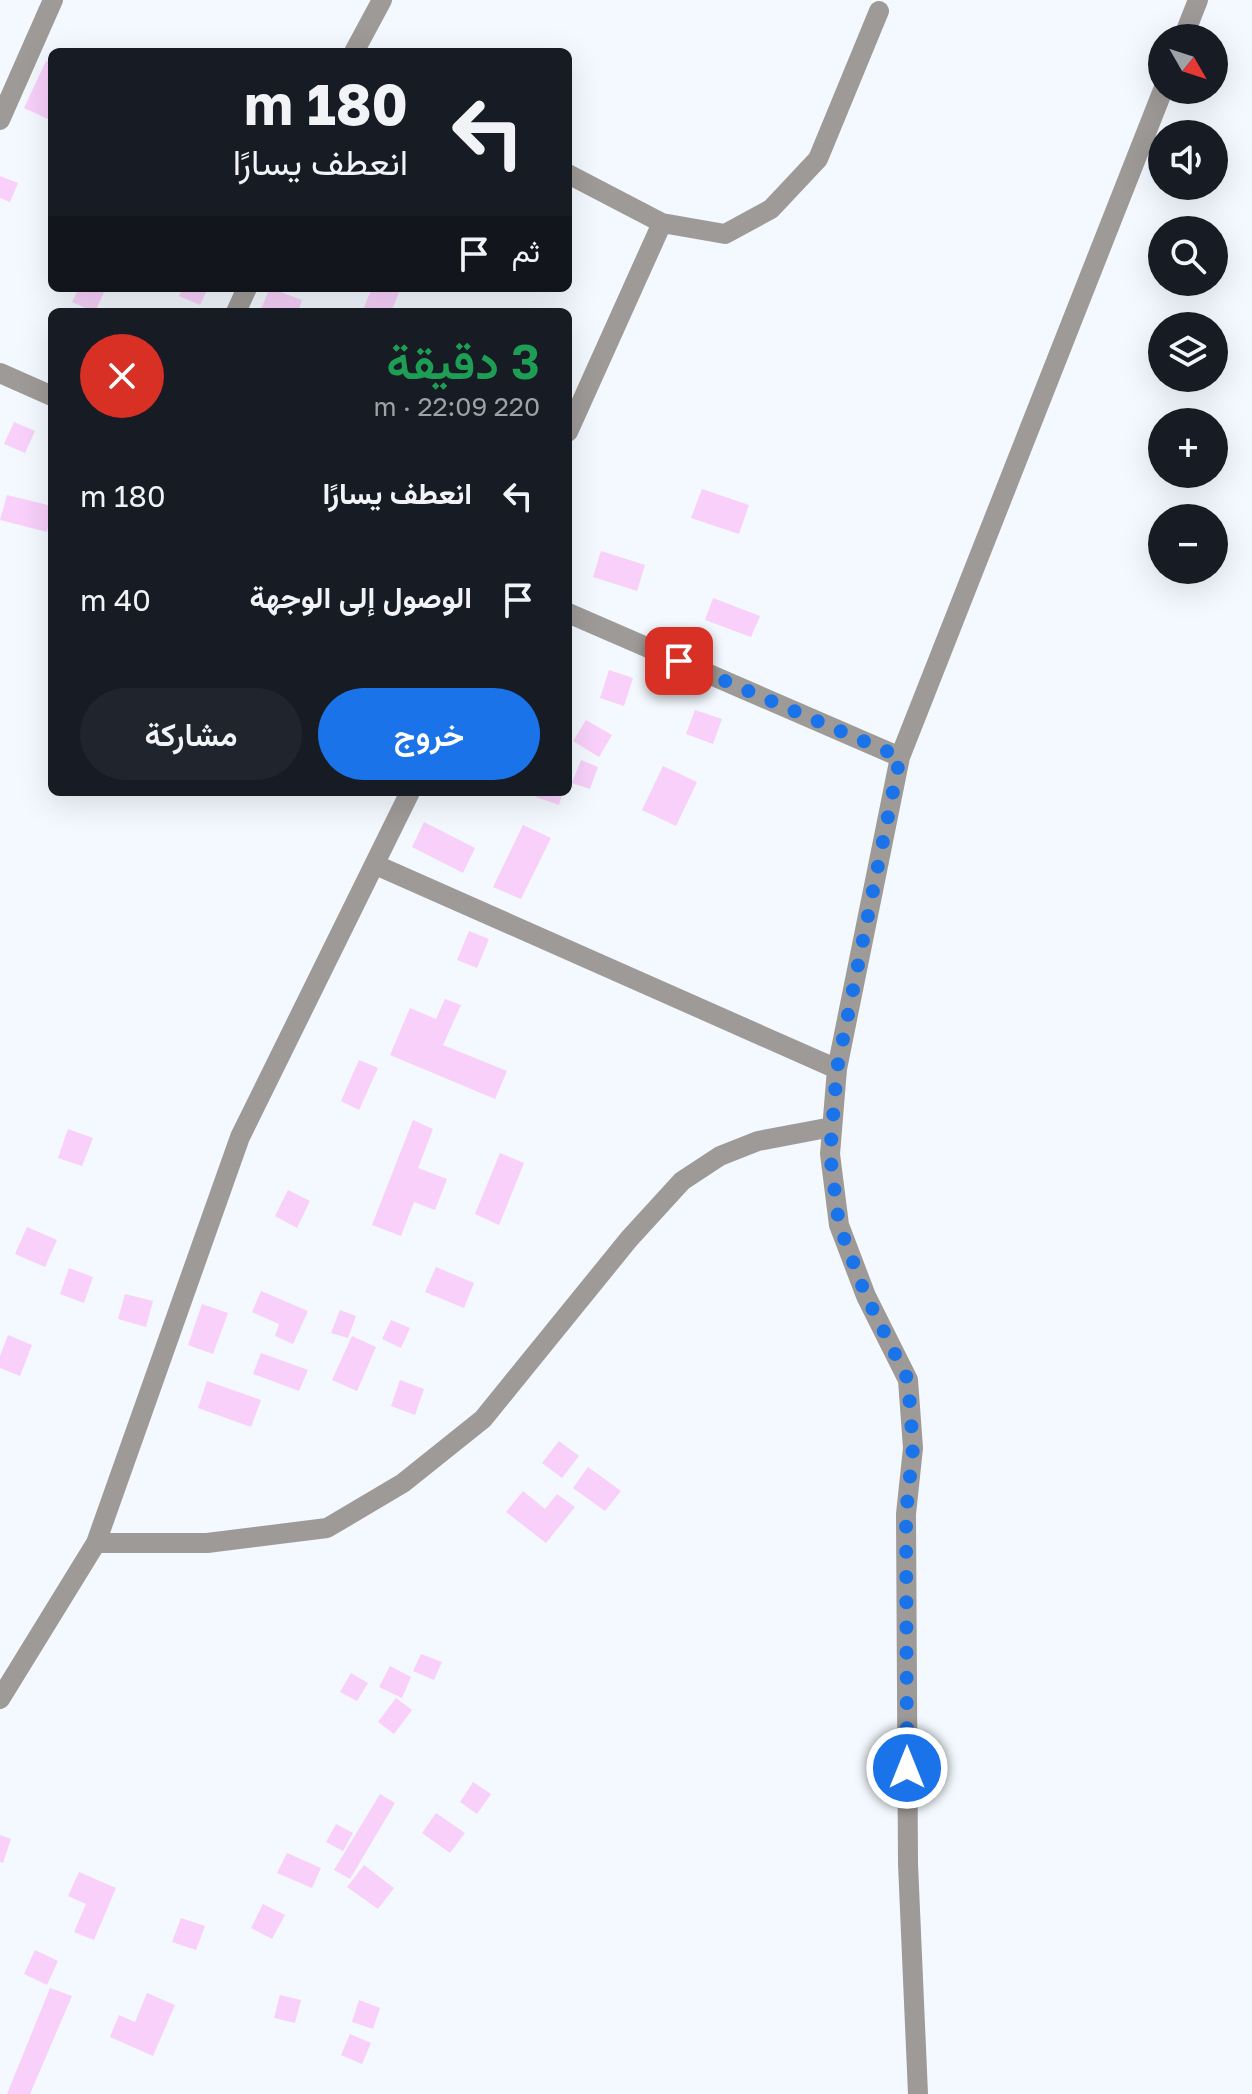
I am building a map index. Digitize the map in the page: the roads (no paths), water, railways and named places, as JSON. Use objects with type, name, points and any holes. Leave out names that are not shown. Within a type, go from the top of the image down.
[{"type":"street","points":[[0,120],[53,0]]},
{"type":"street","points":[[356,48],[382,0]]},
{"type":"street","points":[[1189,24],[1198,0]]},
{"type":"street","points":[[572,176],[662,223],[725,234],[771,209],[818,159],[879,11]]},
{"type":"street","points":[[918,2094],[908,1864],[906,1514],[913,1448],[908,1380],[866,1296],[839,1225],[830,1154],[837,1069],[900,757],[1157,104]]},
{"type":"street","points":[[572,423],[662,223]]},
{"type":"street","points":[[0,373],[48,394]]},
{"type":"street","points":[[572,615],[900,757]]},
{"type":"street","points":[[0,1699],[96,1543],[240,1137],[376,865],[405,796]]},
{"type":"street","points":[[376,865],[837,1069]]},
{"type":"street","points":[[96,1543],[207,1543],[327,1528],[403,1483],[483,1419],[629,1239],[682,1181],[720,1156],[758,1141],[832,1127]]}]
